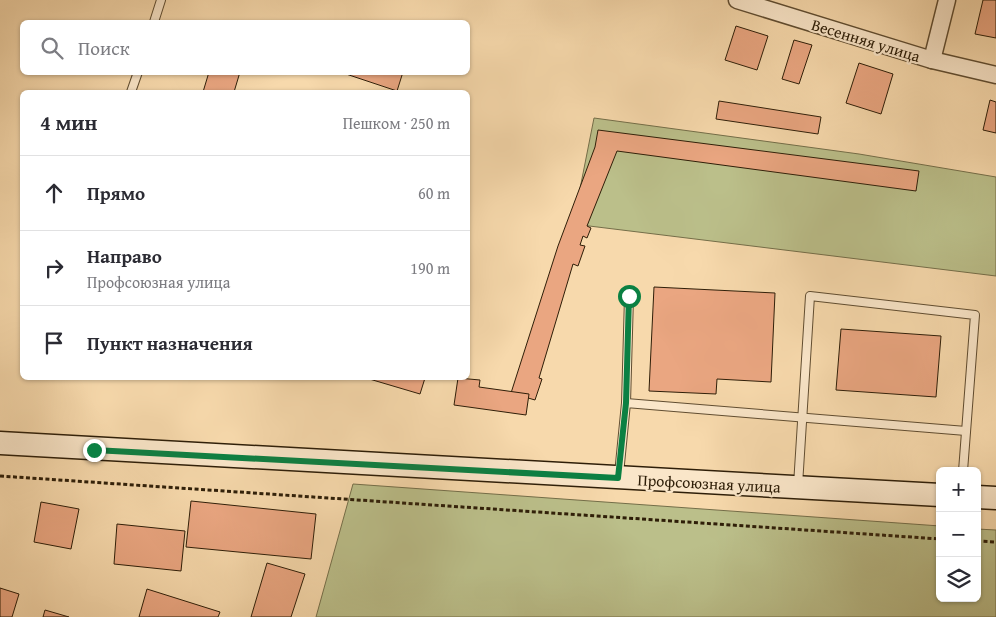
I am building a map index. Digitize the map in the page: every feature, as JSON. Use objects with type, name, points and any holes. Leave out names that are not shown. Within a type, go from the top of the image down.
[{"type":"main road","name":"Профсоюзная улица","points":[[0,443],[936,495]]},
{"type":"main road","points":[[981,497],[996,498]]},
{"type":"street","name":"Весенняя улица","points":[[737,0],[932,60],[996,75]]},
{"type":"street","points":[[932,60],[947,0]]},
{"type":"lane","points":[[155,20],[161,0]]},
{"type":"lane","points":[[133,90],[137,75]]},
{"type":"lane","points":[[618,478],[626,403],[629,296]]},
{"type":"lane","points":[[798,488],[810,296],[976,315],[963,467]]},
{"type":"lane","points":[[626,403],[966,431]]},
{"type":"path","points":[[0,476],[936,539]]},
{"type":"path","points":[[981,541],[996,542]]},
{"type":"green space","points":[[594,118],[859,154],[996,177],[996,276],[573,224]]},
{"type":"green space","points":[[353,484],[936,526],[936,602],[981,602],[981,529],[996,530],[996,617],[316,617]]},
{"type":"building","points":[[983,0],[996,0],[996,38],[975,34]]},
{"type":"building","points":[[736,26],[768,36],[757,70],[725,60]]},
{"type":"building","points":[[794,40],[812,45],[799,84],[782,79]]},
{"type":"building","points":[[859,63],[893,74],[881,114],[846,103]]},
{"type":"building","points":[[208,75],[239,75],[235,90],[204,90]]},
{"type":"building","points":[[349,75],[402,75],[397,90]]},
{"type":"building","points":[[990,100],[996,102],[996,133],[983,130]]},
{"type":"building","points":[[719,101],[821,117],[818,134],[716,119]]},
{"type":"building","points":[[598,130],[919,171],[916,191],[617,151],[587,226],[591,228],[587,238],[583,236],[580,245],[585,246],[578,266],[573,264],[539,378],[542,379],[535,400],[511,393],[558,246],[595,147]]},
{"type":"building","points":[[654,287],[775,293],[771,382],[717,379],[716,394],[649,391]]},
{"type":"building","points":[[841,329],[941,336],[936,397],[836,390]]},
{"type":"building","points":[[373,380],[424,380],[420,394]]},
{"type":"building","points":[[458,380],[480,380],[479,387],[529,394],[526,415],[454,405]]},
{"type":"building","points":[[191,501],[316,514],[311,559],[186,547]]},
{"type":"building","points":[[41,502],[79,509],[71,549],[34,542]]},
{"type":"building","points":[[117,524],[185,531],[181,571],[114,564]]},
{"type":"building","points":[[267,563],[305,574],[291,617],[251,617]]},
{"type":"building","points":[[0,588],[19,594],[12,617],[0,617]]},
{"type":"building","points":[[147,589],[220,612],[218,617],[139,617]]},
{"type":"building","points":[[45,610],[69,617],[43,617]]},
{"type":"route","points":[[94,450],[618,478],[626,403],[629,296]]}]
